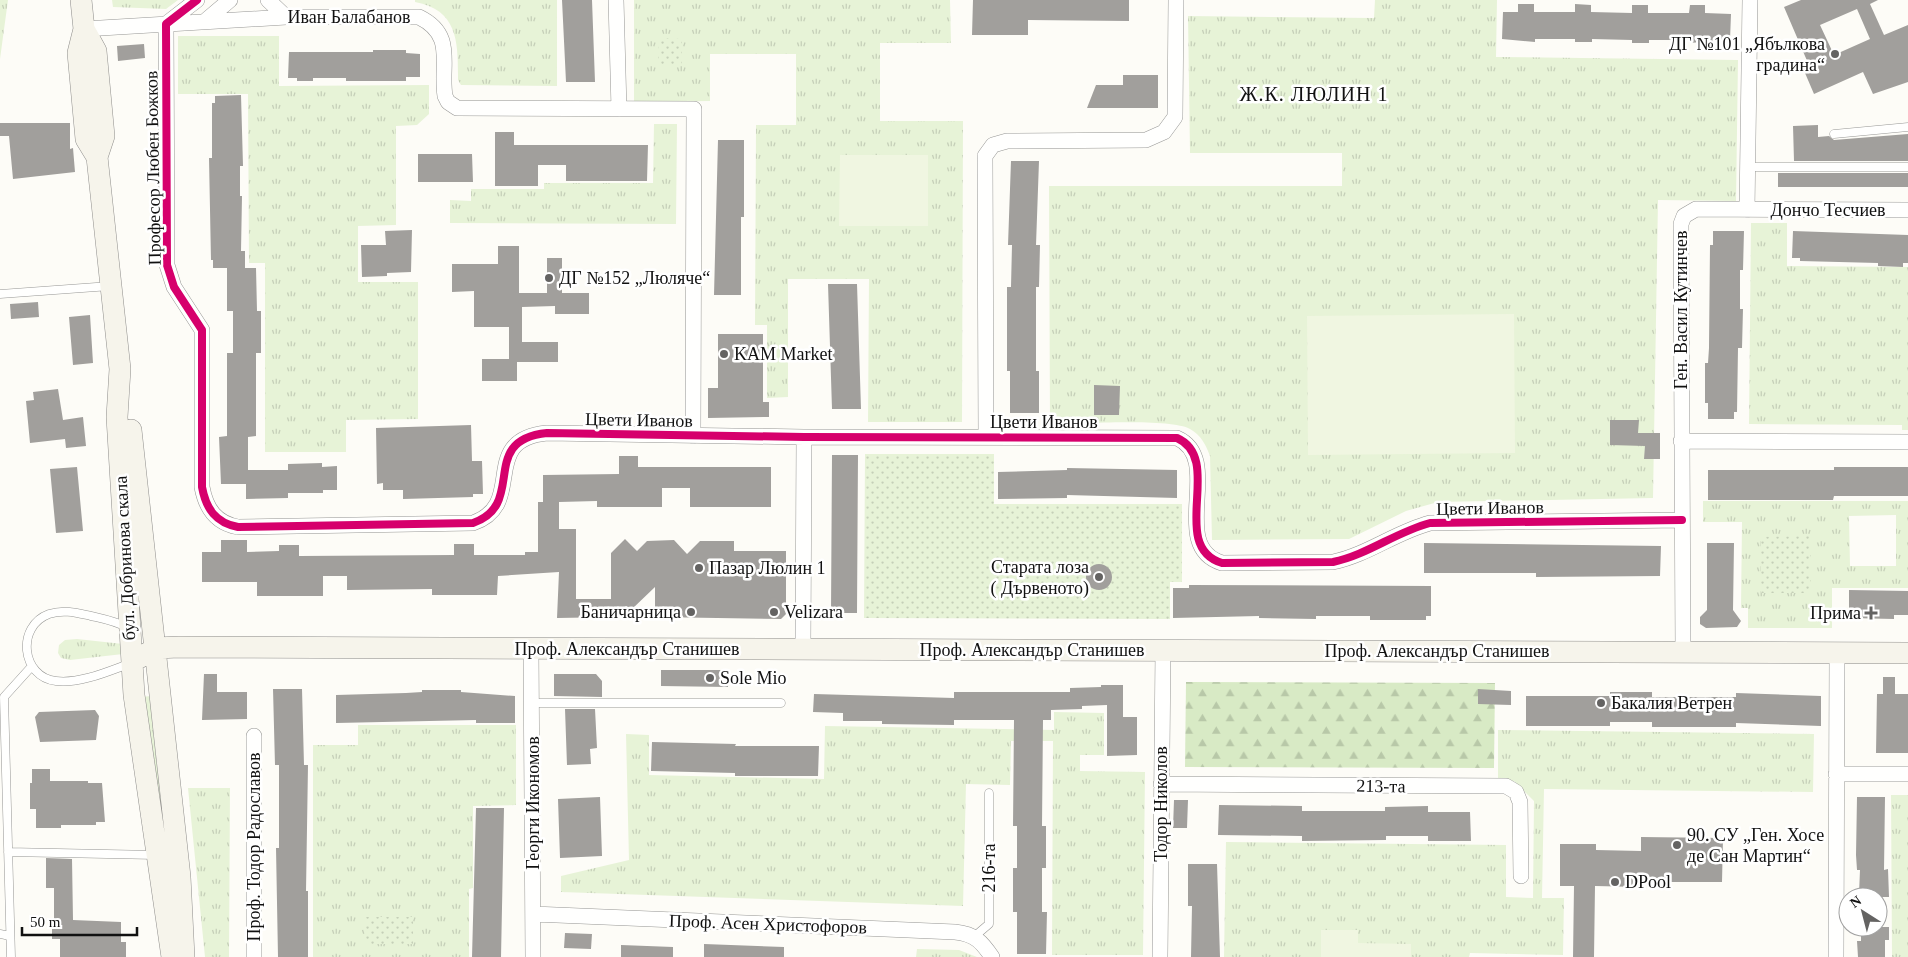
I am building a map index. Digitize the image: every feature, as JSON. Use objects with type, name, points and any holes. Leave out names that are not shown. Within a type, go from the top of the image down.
[{"type":"street","name":"бул. Добринова скала","points":[[81,0],[84,29],[96,51],[104,136],[97,157],[120,369],[130,413],[156,648],[180,877],[184,957]]},
{"type":"street","points":[[166,24],[197,0]]},
{"type":"street","points":[[204,22],[230,0]]},
{"type":"street","points":[[268,0],[286,17]]},
{"type":"street","points":[[616,0],[619,110]]},
{"type":"street","points":[[986,437],[985,156],[993,145],[1007,140],[1146,140],[1164,132],[1175,117],[1176,0]]},
{"type":"street","points":[[1747,210],[1750,0]]},
{"type":"street","name":"Иван Балабанов","points":[[84,29],[286,17],[420,17],[438,29],[443,39],[445,96],[448,102],[457,108],[694,109],[693,436]]},
{"type":"street","name":"Професор Любен Божков","points":[[166,24],[167,265],[174,287],[202,330],[202,487],[205,502],[212,514],[225,525],[238,527],[354,525]]},
{"type":"street","name":"Ген. Васил Кутинчев","points":[[1683,652],[1681,441],[1682,220],[1691,210],[1747,210]]},
{"type":"street","name":"Дончо Тесчиев","points":[[1747,210],[1908,210]]},
{"type":"street","name":"бул. Добринова скала","points":[[120,369],[117,417],[129,629],[156,855],[172,957]]},
{"type":"street","name":"Цвети Иванов","points":[[354,525],[473,523],[484,520],[499,504],[502,494],[505,461],[512,449],[521,440],[533,434],[804,437],[1170,437],[1184,441],[1194,452],[1196,459],[1198,540],[1206,555],[1222,563],[1333,562],[1347,559],[1413,528],[1430,523],[1682,520]]},
{"type":"street","points":[[803,649],[804,437]]},
{"type":"street","points":[[1681,441],[1908,442]]},
{"type":"street","points":[[129,629],[156,648],[132,662]]},
{"type":"street","name":"Проф. Александър Станишев","points":[[156,648],[1908,653]]},
{"type":"street","name":"Георги Икономов","points":[[531,649],[533,957]]},
{"type":"street","name":"Тодор Николов","points":[[1160,957],[1160,784],[1163,651]]},
{"type":"street","points":[[1836,957],[1837,653]]},
{"type":"street","name":"Проф. Тодор Радославов","points":[[254,736],[254,957]]},
{"type":"street","points":[[1836,774],[1908,774]]},
{"type":"street","name":"213-та","points":[[1160,784],[1506,786],[1516,792],[1520,802],[1521,876]]},
{"type":"street","name":"Проф. Асен Христофоров","points":[[533,914],[956,932],[975,936]]},
{"type":"street","points":[[975,936],[983,943],[992,957]]},
{"type":"lane","points":[[1834,134],[1908,128]]},
{"type":"lane","points":[[1748,167],[1908,167]]},
{"type":"lane","points":[[0,294],[112,286]]},
{"type":"lane","points":[[129,629],[119,623],[71,612],[49,614],[34,624],[29,632],[26,650],[32,666],[45,678],[63,682],[76,680],[132,662]]},
{"type":"lane","points":[[11,957],[4,865],[8,852],[4,697],[32,666]]},
{"type":"lane","points":[[532,703],[781,703]]},
{"type":"lane","name":"216-та","points":[[975,936],[989,924],[989,793]]},
{"type":"lane","points":[[8,852],[156,855]]},
{"type":"lane","points":[[0,934],[10,936]]},
{"type":"green space","points":[[0,0],[8,0],[0,59]]},
{"type":"green space","points":[[112,0],[178,0],[166,9],[113,7]]},
{"type":"green space","points":[[415,0],[557,0],[557,86],[461,85],[458,80],[456,42],[448,21],[440,12],[415,2]]},
{"type":"green space","points":[[634,0],[950,0],[951,43],[880,43],[880,121],[963,121],[962,422],[868,422],[869,279],[788,279],[788,397],[767,398],[767,325],[755,325],[756,125],[796,125],[796,54],[710,54],[710,101],[634,102]]},
{"type":"green space","points":[[1375,0],[1497,0],[1496,57],[1738,60],[1736,201],[1658,200],[1653,498],[1438,502],[1406,511],[1349,539],[1212,540],[1210,456],[1203,441],[1194,431],[1179,426],[1144,423],[1050,424],[1049,186],[1342,186],[1342,153],[1190,153],[1188,16],[1374,18]]},
{"type":"green space","points":[[178,36],[279,36],[279,86],[429,85],[429,114],[417,125],[396,126],[396,225],[358,226],[358,282],[418,282],[418,419],[346,420],[346,452],[265,452],[265,263],[249,263],[248,94],[178,94]]},
{"type":"green space","points":[[659,38],[682,39],[682,66],[658,66]]},
{"type":"green space","points":[[654,124],[677,124],[676,224],[450,223],[450,200],[471,201],[471,189],[544,189],[544,183],[653,183]]},
{"type":"green space","points":[[840,155],[928,155],[928,226],[839,226]]},
{"type":"green space","points":[[1751,223],[1787,223],[1787,266],[1908,267],[1908,430],[1902,430],[1902,425],[1749,424]]},
{"type":"green space","points":[[1514,314],[1515,453],[1308,455],[1307,316]]},
{"type":"green space","points":[[865,454],[994,454],[994,504],[1182,504],[1182,582],[1170,582],[1170,619],[864,618]]},
{"type":"green space","points":[[1703,501],[1908,501],[1908,588],[1832,588],[1832,628],[1748,628],[1748,608],[1741,608],[1742,522],[1703,522]],"holes":[[[1896,515],[1896,566],[1850,566],[1849,516]]]},
{"type":"green space","points":[[1810,536],[1810,593],[1761,593],[1761,537]]},
{"type":"green space","points":[[77,639],[123,644],[123,654],[70,660],[61,658],[58,653],[59,645],[65,640]]},
{"type":"green space","points":[[1186,682],[1495,683],[1494,768],[1185,767]]},
{"type":"green space","points":[[151,696],[170,865],[141,697]]},
{"type":"green space","points":[[1054,712],[1104,713],[1104,755],[1080,755],[1080,771],[1145,772],[1143,955],[1052,955],[1053,741],[1011,741],[1010,785],[966,784],[963,906],[561,892],[561,876],[629,860],[626,734],[649,735],[649,775],[824,779],[825,726],[1054,730]]},
{"type":"green space","points":[[358,725],[516,725],[516,805],[473,806],[473,888],[469,889],[469,957],[313,957],[313,745],[358,745]]},
{"type":"green space","points":[[1498,730],[1814,734],[1813,792],[1544,789],[1542,898],[1564,898],[1563,955],[1470,953],[1469,957],[1224,957],[1226,842],[1506,845],[1506,897],[1533,898],[1534,801],[1514,781],[1498,780]]},
{"type":"green space","points":[[188,788],[230,788],[229,957],[205,957]]},
{"type":"green space","points":[[1891,795],[1908,795],[1908,957],[1892,957]]},
{"type":"green space","points":[[365,917],[413,917],[413,944],[365,944]]},
{"type":"green space","points":[[1321,930],[1358,930],[1358,943],[1411,944],[1411,957],[1321,957]]},
{"type":"green space","points":[[917,949],[959,950],[977,957],[916,957]]},
{"type":"building","points":[[562,0],[592,0],[595,82],[566,82]]},
{"type":"building","points":[[973,0],[1129,0],[1129,21],[1028,20],[1028,35],[972,35]]},
{"type":"building","points":[[1801,0],[1878,0],[1870,4],[1884,35],[1908,25],[1908,82],[1873,94],[1863,72],[1814,94],[1805,73],[1811,70],[1784,7]],"holes":[[[1857,9],[1870,39],[1834,55],[1820,25]]]},
{"type":"building","points":[[1518,4],[1534,4],[1534,12],[1575,12],[1575,4],[1591,5],[1591,12],[1632,13],[1632,5],[1648,5],[1648,13],[1689,13],[1690,5],[1705,5],[1705,13],[1731,14],[1730,40],[1689,43],[1689,40],[1649,40],[1649,43],[1632,43],[1632,40],[1592,39],[1592,42],[1575,42],[1575,39],[1535,39],[1535,42],[1502,39],[1503,12],[1518,12]]},
{"type":"building","points":[[144,44],[145,58],[118,61],[117,46]]},
{"type":"building","points":[[373,50],[406,50],[406,53],[420,54],[420,77],[406,77],[406,81],[346,81],[346,78],[313,78],[313,81],[297,81],[297,78],[288,78],[289,52],[373,52]]},
{"type":"building","points":[[1123,75],[1158,75],[1158,108],[1087,108],[1096,85],[1123,85]]},
{"type":"building","points":[[241,95],[243,166],[240,166],[240,196],[242,196],[241,251],[245,251],[245,268],[256,268],[257,311],[261,311],[261,353],[256,353],[256,436],[248,437],[248,470],[288,470],[288,464],[322,463],[322,467],[337,466],[337,490],[323,490],[323,493],[288,493],[288,498],[246,499],[246,484],[221,484],[219,437],[227,436],[227,353],[233,353],[233,311],[227,311],[227,268],[213,268],[213,260],[211,260],[209,158],[212,158],[212,103],[215,103],[215,96]]},
{"type":"building","points":[[0,123],[70,123],[70,149],[73,148],[75,172],[13,179],[9,136],[0,136]]},
{"type":"building","points":[[1818,125],[1818,137],[1829,136],[1834,140],[1908,134],[1908,161],[1794,161],[1793,126]]},
{"type":"building","points":[[495,132],[514,132],[514,145],[648,145],[647,181],[566,181],[566,165],[538,165],[538,186],[495,186]]},
{"type":"building","points":[[718,140],[744,140],[744,217],[741,217],[741,295],[714,295]]},
{"type":"building","points":[[418,154],[472,154],[473,182],[418,182]]},
{"type":"building","points":[[1011,161],[1039,161],[1036,245],[1040,245],[1039,287],[1036,287],[1036,371],[1039,371],[1039,413],[1010,413],[1010,371],[1007,371],[1007,287],[1011,287],[1012,245],[1008,245]]},
{"type":"building","points":[[1778,173],[1908,173],[1908,187],[1778,187]]},
{"type":"building","points":[[412,230],[411,272],[387,273],[387,276],[362,277],[361,245],[386,245],[385,231]]},
{"type":"building","points":[[1713,231],[1744,231],[1743,270],[1740,270],[1740,309],[1743,309],[1742,348],[1738,348],[1737,412],[1734,412],[1734,419],[1708,419],[1708,403],[1705,403],[1705,363],[1708,363],[1709,348],[1710,245],[1713,245]]},
{"type":"building","points":[[1793,231],[1908,235],[1908,263],[1903,263],[1903,267],[1878,266],[1878,263],[1800,261],[1800,258],[1792,258]]},
{"type":"building","points":[[498,246],[519,246],[519,293],[547,293],[547,258],[562,258],[562,293],[589,293],[589,314],[555,314],[555,306],[522,307],[522,342],[558,342],[558,362],[517,362],[517,381],[482,381],[482,359],[509,359],[509,327],[474,327],[474,291],[452,292],[452,264],[498,264]]},
{"type":"building","points":[[828,284],[857,284],[861,409],[832,409]]},
{"type":"building","points":[[38,302],[39,317],[11,319],[10,304]]},
{"type":"building","points":[[90,315],[93,363],[73,365],[69,317]]},
{"type":"building","points":[[718,334],[763,334],[763,402],[769,402],[769,417],[708,418],[708,388],[718,388]]},
{"type":"building","points":[[1094,385],[1120,386],[1119,415],[1094,415]]},
{"type":"building","points":[[58,389],[63,420],[83,417],[86,446],[66,448],[65,439],[30,443],[26,401],[34,400],[33,392]]},
{"type":"building","points":[[1610,420],[1639,420],[1638,433],[1660,433],[1660,459],[1644,459],[1645,446],[1610,445]]},
{"type":"building","points":[[471,425],[472,461],[482,461],[483,494],[473,494],[473,497],[403,499],[403,490],[383,490],[383,483],[377,484],[376,428]]},
{"type":"building","points":[[832,455],[858,455],[857,613],[831,613]]},
{"type":"building","points":[[619,456],[638,456],[638,467],[771,467],[771,507],[690,507],[690,488],[662,488],[662,507],[597,507],[597,501],[559,502],[559,529],[576,529],[576,599],[611,599],[611,553],[625,539],[637,551],[647,541],[674,540],[687,554],[700,541],[734,541],[734,551],[786,551],[786,614],[781,619],[655,617],[655,587],[631,610],[626,606],[615,617],[557,618],[559,572],[498,576],[497,595],[432,595],[432,589],[347,590],[347,576],[323,576],[323,596],[257,596],[257,582],[202,582],[202,552],[221,552],[221,540],[247,540],[247,552],[279,551],[279,545],[299,545],[299,556],[454,555],[454,544],[474,544],[474,555],[525,555],[525,552],[538,552],[538,502],[543,502],[543,475],[619,474]]},
{"type":"building","points":[[77,467],[83,531],[56,533],[50,469]]},
{"type":"building","points":[[1834,467],[1908,467],[1908,496],[1834,496],[1833,500],[1708,500],[1708,470],[1834,470]]},
{"type":"building","points":[[1067,468],[1177,470],[1177,498],[1067,495],[1067,498],[998,499],[998,472],[1067,470]]},
{"type":"building","points":[[1424,543],[1661,546],[1660,576],[1536,577],[1536,573],[1424,573]]},
{"type":"building","points":[[1707,543],[1734,543],[1733,610],[1741,621],[1737,627],[1706,628],[1700,624],[1700,617],[1707,610]]},
{"type":"building","name":"Старата лоза ( Дървеното)","points":[[1099,564],[1108,568],[1112,577],[1108,586],[1099,590],[1090,586],[1086,577],[1090,568]]},
{"type":"building","points":[[1189,585],[1431,586],[1431,616],[1426,616],[1426,620],[1370,620],[1370,616],[1316,616],[1316,619],[1259,618],[1259,616],[1173,618],[1173,588],[1189,588]]},
{"type":"building","points":[[1849,590],[1908,591],[1908,615],[1894,615],[1894,619],[1849,618]]},
{"type":"building","points":[[661,670],[729,670],[728,687],[661,686]]},
{"type":"building","points":[[204,674],[217,674],[217,692],[247,692],[247,719],[202,720]]},
{"type":"building","points":[[554,674],[596,674],[602,681],[602,697],[554,696]]},
{"type":"building","points":[[1883,677],[1895,677],[1895,694],[1908,694],[1908,753],[1876,753],[1877,694],[1883,694]]},
{"type":"building","points":[[1101,685],[1123,685],[1123,717],[1137,717],[1137,755],[1107,756],[1107,705],[1082,706],[1082,709],[1051,710],[1051,720],[1043,720],[1042,826],[1046,826],[1046,868],[1042,868],[1042,912],[1047,912],[1046,954],[1017,954],[1017,912],[1013,912],[1013,868],[1017,868],[1017,826],[1013,826],[1014,720],[954,720],[954,725],[882,724],[882,721],[843,721],[843,713],[813,712],[814,694],[954,698],[954,692],[1070,692],[1070,688],[1101,687]]},
{"type":"building","points":[[273,689],[302,689],[304,765],[308,765],[306,891],[308,891],[308,957],[278,957],[276,848],[279,848],[279,765],[275,765]]},
{"type":"building","points":[[1478,689],[1511,691],[1511,705],[1478,704]]},
{"type":"building","points":[[422,690],[461,690],[461,692],[515,696],[515,723],[476,723],[476,720],[336,723],[336,695],[406,693],[422,692]]},
{"type":"building","points":[[1610,692],[1652,692],[1652,697],[1736,697],[1736,693],[1821,696],[1821,726],[1736,723],[1736,727],[1652,727],[1652,722],[1610,722],[1610,726],[1526,726],[1526,696],[1610,696]]},
{"type":"building","points":[[565,709],[595,709],[597,748],[590,749],[591,764],[567,765]]},
{"type":"building","points":[[95,710],[99,716],[96,740],[40,742],[35,717],[39,712]]},
{"type":"building","points":[[652,742],[736,744],[735,746],[819,746],[818,776],[735,776],[735,773],[651,771]]},
{"type":"building","points":[[32,769],[50,769],[50,781],[102,783],[105,822],[96,822],[96,825],[61,825],[61,828],[36,828],[36,809],[30,809]]},
{"type":"building","points":[[600,797],[602,856],[560,858],[558,799]]},
{"type":"building","points":[[1857,797],[1885,797],[1884,870],[1888,869],[1889,897],[1888,887],[1859,887],[1860,870],[1857,870]]},
{"type":"building","points":[[1174,800],[1188,800],[1187,828],[1173,828]]},
{"type":"building","points":[[1219,805],[1302,806],[1302,811],[1385,811],[1385,807],[1428,806],[1428,812],[1470,812],[1471,841],[1428,841],[1428,836],[1386,836],[1386,840],[1302,841],[1302,836],[1218,835]]},
{"type":"building","points":[[476,808],[504,808],[501,957],[472,957]]},
{"type":"building","points":[[1641,837],[1723,838],[1722,882],[1640,882],[1640,887],[1595,886],[1594,957],[1573,957],[1574,886],[1560,886],[1560,844],[1596,844],[1596,850],[1641,851]]},
{"type":"building","points":[[46,858],[72,859],[73,920],[121,922],[121,942],[126,942],[126,957],[60,957],[60,939],[52,939],[54,888],[46,888]]},
{"type":"building","points":[[1188,864],[1217,864],[1220,957],[1191,957],[1192,906],[1188,906]]},
{"type":"building","points":[[1889,927],[1889,940],[1885,940],[1885,957],[1858,957],[1857,941],[1861,941],[1861,937],[1888,937]]},
{"type":"building","points":[[565,933],[592,934],[591,949],[564,948]]},
{"type":"building","points":[[704,944],[784,947],[784,957],[704,957]]},
{"type":"building","points":[[621,945],[673,947],[673,957],[621,957]]},
{"type":"cycle path","points":[[197,0],[166,24],[167,265],[174,287],[202,330],[202,487],[206,502],[213,514],[230,525],[238,527],[473,523],[489,514],[498,502],[507,460],[514,447],[526,438],[547,433],[804,437],[1177,438],[1190,449],[1197,464],[1196,522],[1199,539],[1206,554],[1222,563],[1333,562],[1346,559],[1405,532],[1430,523],[1682,520]]},
{"type":"place","name":"ДГ №101 „Ябълкова градина“","points":[[1835,54]]},
{"type":"place","name":"ДГ №152 „Люляче“","points":[[549,278]]},
{"type":"place","name":"KAM Market","points":[[724,354]]},
{"type":"place","name":"Пазар Люлин 1","points":[[699,568]]},
{"type":"place","name":"Старата лоза ( Дървеното)","points":[[1099,577]]},
{"type":"place","name":"Баничарница","points":[[691,612]]},
{"type":"place","name":"Velizara","points":[[774,612]]},
{"type":"place","name":"Прима","points":[[1871,613]]},
{"type":"place","name":"Sole Mio","points":[[710,678]]},
{"type":"place","name":"Бакалия Ветрен","points":[[1601,703]]},
{"type":"place","name":"90. СУ „Ген. Хосе де Сан Мартин“","points":[[1677,845]]},
{"type":"place","name":"DPool","points":[[1615,882]]},
{"type":"district","name":"Ж.К. ЛЮЛИН 1","points":[[1314,94]]}]
